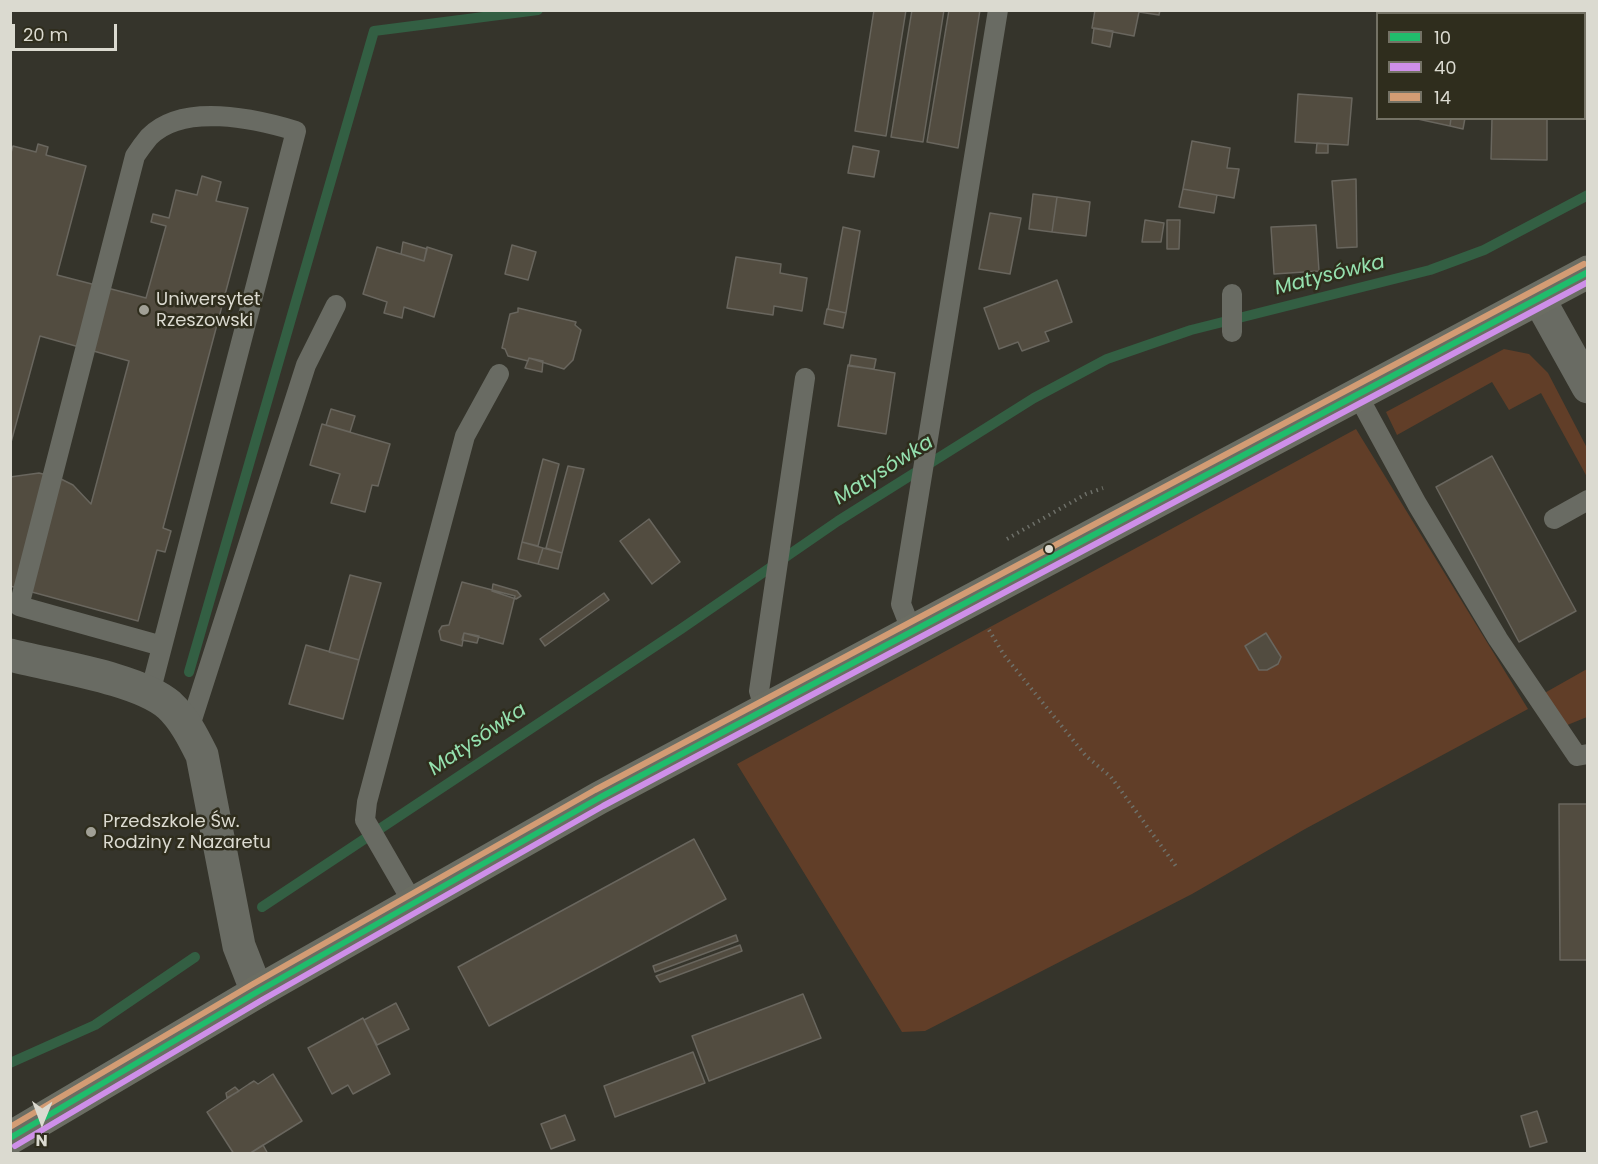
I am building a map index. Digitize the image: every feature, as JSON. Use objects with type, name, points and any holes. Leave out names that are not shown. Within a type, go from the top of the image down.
[{"type":"street","points":[[10,1138],[257,992],[599,798],[1587,272]]},
{"type":"street","points":[[1539,299],[1587,387]]},
{"type":"street","points":[[10,655],[125,684],[150,693],[168,705],[189,729],[202,755],[239,946],[257,992]]},
{"type":"lane","points":[[912,632],[901,604],[998,10]]},
{"type":"lane","points":[[150,693],[297,131],[255,118],[204,116],[168,124],[150,136],[135,156],[19,606],[162,646]]},
{"type":"lane","points":[[1232,294],[1232,332]]},
{"type":"lane","points":[[189,729],[306,365],[336,305]]},
{"type":"lane","points":[[413,903],[365,820],[367,802],[465,436],[499,374]]},
{"type":"lane","points":[[765,711],[759,691],[805,378]]},
{"type":"lane","points":[[1357,394],[1417,504],[1498,639],[1577,756],[1587,754]]},
{"type":"lane","points":[[1554,519],[1587,500]]},
{"type":"path","points":[[984,621],[1004,655],[1086,756],[1111,777],[1178,869]]},
{"type":"shaded area","points":[[1504,349],[1529,354],[1548,373],[1587,448],[1587,477],[1541,393],[1509,410],[1492,382],[1397,435],[1386,412]]},
{"type":"shaded area","points":[[1356,429],[1528,709],[1305,829],[1192,894],[925,1031],[902,1032],[737,764]]},
{"type":"shaded area","points":[[1587,669],[1587,717],[1560,728],[1541,695]]},
{"type":"building","points":[[874,10],[906,10],[886,136],[855,131]]},
{"type":"building","points":[[912,10],[944,10],[923,142],[891,137]]},
{"type":"building","points":[[949,10],[980,10],[958,148],[927,142]]},
{"type":"building","points":[[1095,10],[1160,10],[1159,15],[1139,12],[1134,36],[1092,28]]},
{"type":"building","points":[[1094,28],[1113,31],[1110,47],[1092,43]]},
{"type":"building","points":[[1298,94],[1352,98],[1348,145],[1295,142]]},
{"type":"building","points":[[1422,120],[1451,120],[1450,126]]},
{"type":"building","points":[[1451,120],[1465,120],[1463,129],[1450,126]]},
{"type":"building","points":[[1492,120],[1547,120],[1547,160],[1491,159]]},
{"type":"building","points":[[1192,141],[1230,148],[1227,168],[1239,169],[1234,198],[1183,189]]},
{"type":"building","points":[[1317,143],[1328,144],[1328,153],[1316,153]]},
{"type":"building","points":[[38,144],[48,147],[46,155],[86,166],[57,275],[146,298],[166,226],[151,222],[153,214],[169,218],[176,190],[197,195],[202,176],[221,182],[216,201],[248,208],[163,528],[171,531],[165,552],[157,550],[138,621],[10,586],[10,477],[39,473],[59,478],[73,485],[91,504],[129,361],[40,336],[10,446],[10,156],[13,146],[36,152]]},
{"type":"building","points":[[853,146],[879,151],[874,177],[848,173]]},
{"type":"building","points":[[1356,179],[1357,247],[1337,248],[1332,181]]},
{"type":"building","points":[[1183,189],[1217,195],[1214,213],[1179,207]]},
{"type":"building","points":[[1033,194],[1057,197],[1052,232],[1029,229]]},
{"type":"building","points":[[1057,197],[1090,202],[1086,236],[1052,232]]},
{"type":"building","points":[[990,213],[1021,218],[1010,274],[979,269]]},
{"type":"building","points":[[1145,220],[1164,223],[1161,242],[1142,242]]},
{"type":"building","points":[[1167,220],[1180,220],[1179,249],[1167,249]]},
{"type":"building","points":[[1316,225],[1319,271],[1274,274],[1271,227]]},
{"type":"building","points":[[843,227],[860,231],[846,313],[828,309]]},
{"type":"building","points":[[403,242],[427,249],[424,261],[401,254]]},
{"type":"building","points":[[512,245],[536,252],[528,280],[505,274]]},
{"type":"building","points":[[377,247],[424,261],[427,247],[452,255],[434,317],[404,307],[402,318],[384,313],[387,302],[363,294]]},
{"type":"building","points":[[736,257],[781,264],[780,273],[807,278],[802,311],[774,306],[773,315],[727,308]]},
{"type":"building","points":[[1057,280],[1072,322],[1045,332],[1049,341],[1022,351],[1018,342],[999,349],[984,308]]},
{"type":"building","points":[[518,308],[576,322],[575,325],[581,330],[573,360],[564,369],[529,358],[528,361],[508,356],[502,348],[510,314],[518,312]]},
{"type":"building","points":[[827,309],[846,313],[843,328],[824,324]]},
{"type":"building","points":[[851,355],[876,359],[874,369],[849,366]]},
{"type":"building","points":[[529,358],[543,361],[542,372],[525,368]]},
{"type":"building","points":[[848,365],[895,373],[886,434],[838,426]]},
{"type":"building","points":[[331,409],[355,416],[350,432],[326,425]]},
{"type":"building","points":[[322,424],[390,444],[378,486],[372,485],[365,512],[331,503],[340,474],[310,465]]},
{"type":"building","points":[[1492,456],[1576,611],[1519,642],[1436,487]]},
{"type":"building","points":[[543,459],[559,464],[538,546],[522,542]]},
{"type":"building","points":[[568,466],[584,469],[562,553],[546,548]]},
{"type":"building","points":[[649,519],[680,562],[652,584],[620,541]]},
{"type":"building","points":[[522,542],[543,548],[538,564],[518,559]]},
{"type":"building","points":[[543,548],[562,553],[558,569],[538,564]]},
{"type":"building","points":[[350,575],[381,583],[359,660],[329,652]]},
{"type":"building","points":[[462,582],[515,596],[503,644],[464,633],[462,646],[441,640],[439,631],[442,626],[449,625]]},
{"type":"building","points":[[493,584],[517,591],[521,596],[516,599],[492,591]]},
{"type":"building","points":[[604,593],[609,600],[545,646],[540,639]]},
{"type":"building","points":[[464,633],[479,636],[477,643],[462,640]]},
{"type":"building","points":[[1266,633],[1281,657],[1278,664],[1267,670],[1259,670],[1245,646]]},
{"type":"building","points":[[306,645],[359,660],[343,719],[289,704]]},
{"type":"building","points":[[1559,804],[1588,804],[1588,960],[1560,960]]},
{"type":"building","points":[[694,839],[726,899],[489,1026],[458,967]]},
{"type":"building","points":[[736,935],[738,941],[655,972],[653,966]]},
{"type":"building","points":[[740,945],[742,951],[660,982],[656,976]]},
{"type":"building","points":[[803,994],[821,1038],[709,1081],[692,1036]]},
{"type":"building","points":[[396,1003],[409,1029],[377,1045],[364,1020]]},
{"type":"building","points":[[363,1018],[390,1074],[353,1094],[348,1085],[332,1094],[308,1048]]},
{"type":"building","points":[[693,1052],[705,1083],[615,1117],[604,1086]]},
{"type":"building","points":[[273,1074],[302,1121],[249,1154],[234,1154],[207,1112],[254,1081],[258,1084]]},
{"type":"building","points":[[235,1087],[239,1091],[227,1098],[226,1093]]},
{"type":"building","points":[[1537,1111],[1547,1142],[1530,1147],[1521,1116]]},
{"type":"building","points":[[565,1115],[575,1140],[551,1149],[541,1124]]},
{"type":"building","points":[[263,1145],[268,1154],[249,1154]]},
{"type":"waterway","points":[[189,672],[374,31],[538,10]]},
{"type":"waterway","name":"Matysówka","points":[[262,907],[681,629],[838,521],[1034,398],[1107,359],[1191,330],[1430,270],[1484,250],[1588,195]]},
{"type":"waterway","name":"Matysówka","points":[[10,1063],[95,1025],[195,957]]},
{"type":"transit line","name":"14","points":[[10,1127],[253,984],[595,790],[1584,264]]},
{"type":"transit line","name":"10","points":[[10,1138],[257,992],[599,798],[1588,272]]},
{"type":"transit line","name":"40","points":[[15,1146],[262,1000],[603,806],[1588,282]]},
{"type":"place","name":"Uniwersytet Rzeszowski","points":[[144,310]]},
{"type":"place","name":"Przedszkole Św. Rodziny z Nazaretu","points":[[91,832]]}]
